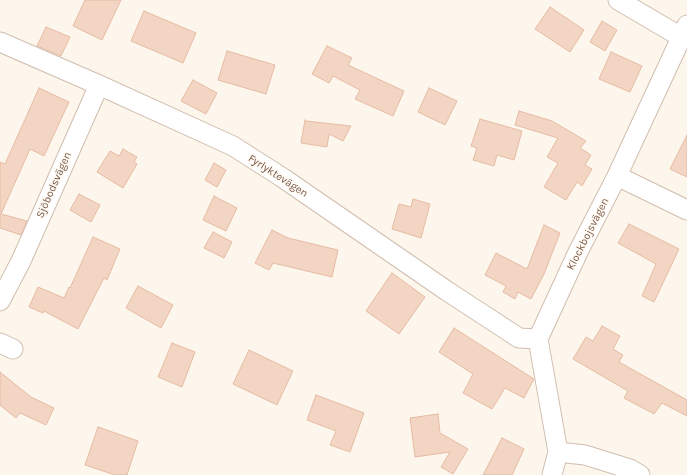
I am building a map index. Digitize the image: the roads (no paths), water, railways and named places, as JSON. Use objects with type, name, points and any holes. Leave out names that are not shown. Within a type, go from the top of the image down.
[{"type":"street","points":[[618,0],[684,31]]},
{"type":"street","name":"Klockbojsvägen","points":[[538,339],[578,252],[617,176],[684,31]]},
{"type":"street","name":"Fyrlyktevägen","points":[[0,42],[233,146],[283,178],[447,291],[519,338],[538,339]]},
{"type":"street","name":"Sjöbodsvägen","points":[[0,301],[4,282],[20,260],[99,85]]},
{"type":"street","points":[[617,176],[687,210]]},
{"type":"street","points":[[538,339],[558,452],[552,475]]},
{"type":"street","points":[[558,452],[585,455],[630,469],[640,475]]}]
